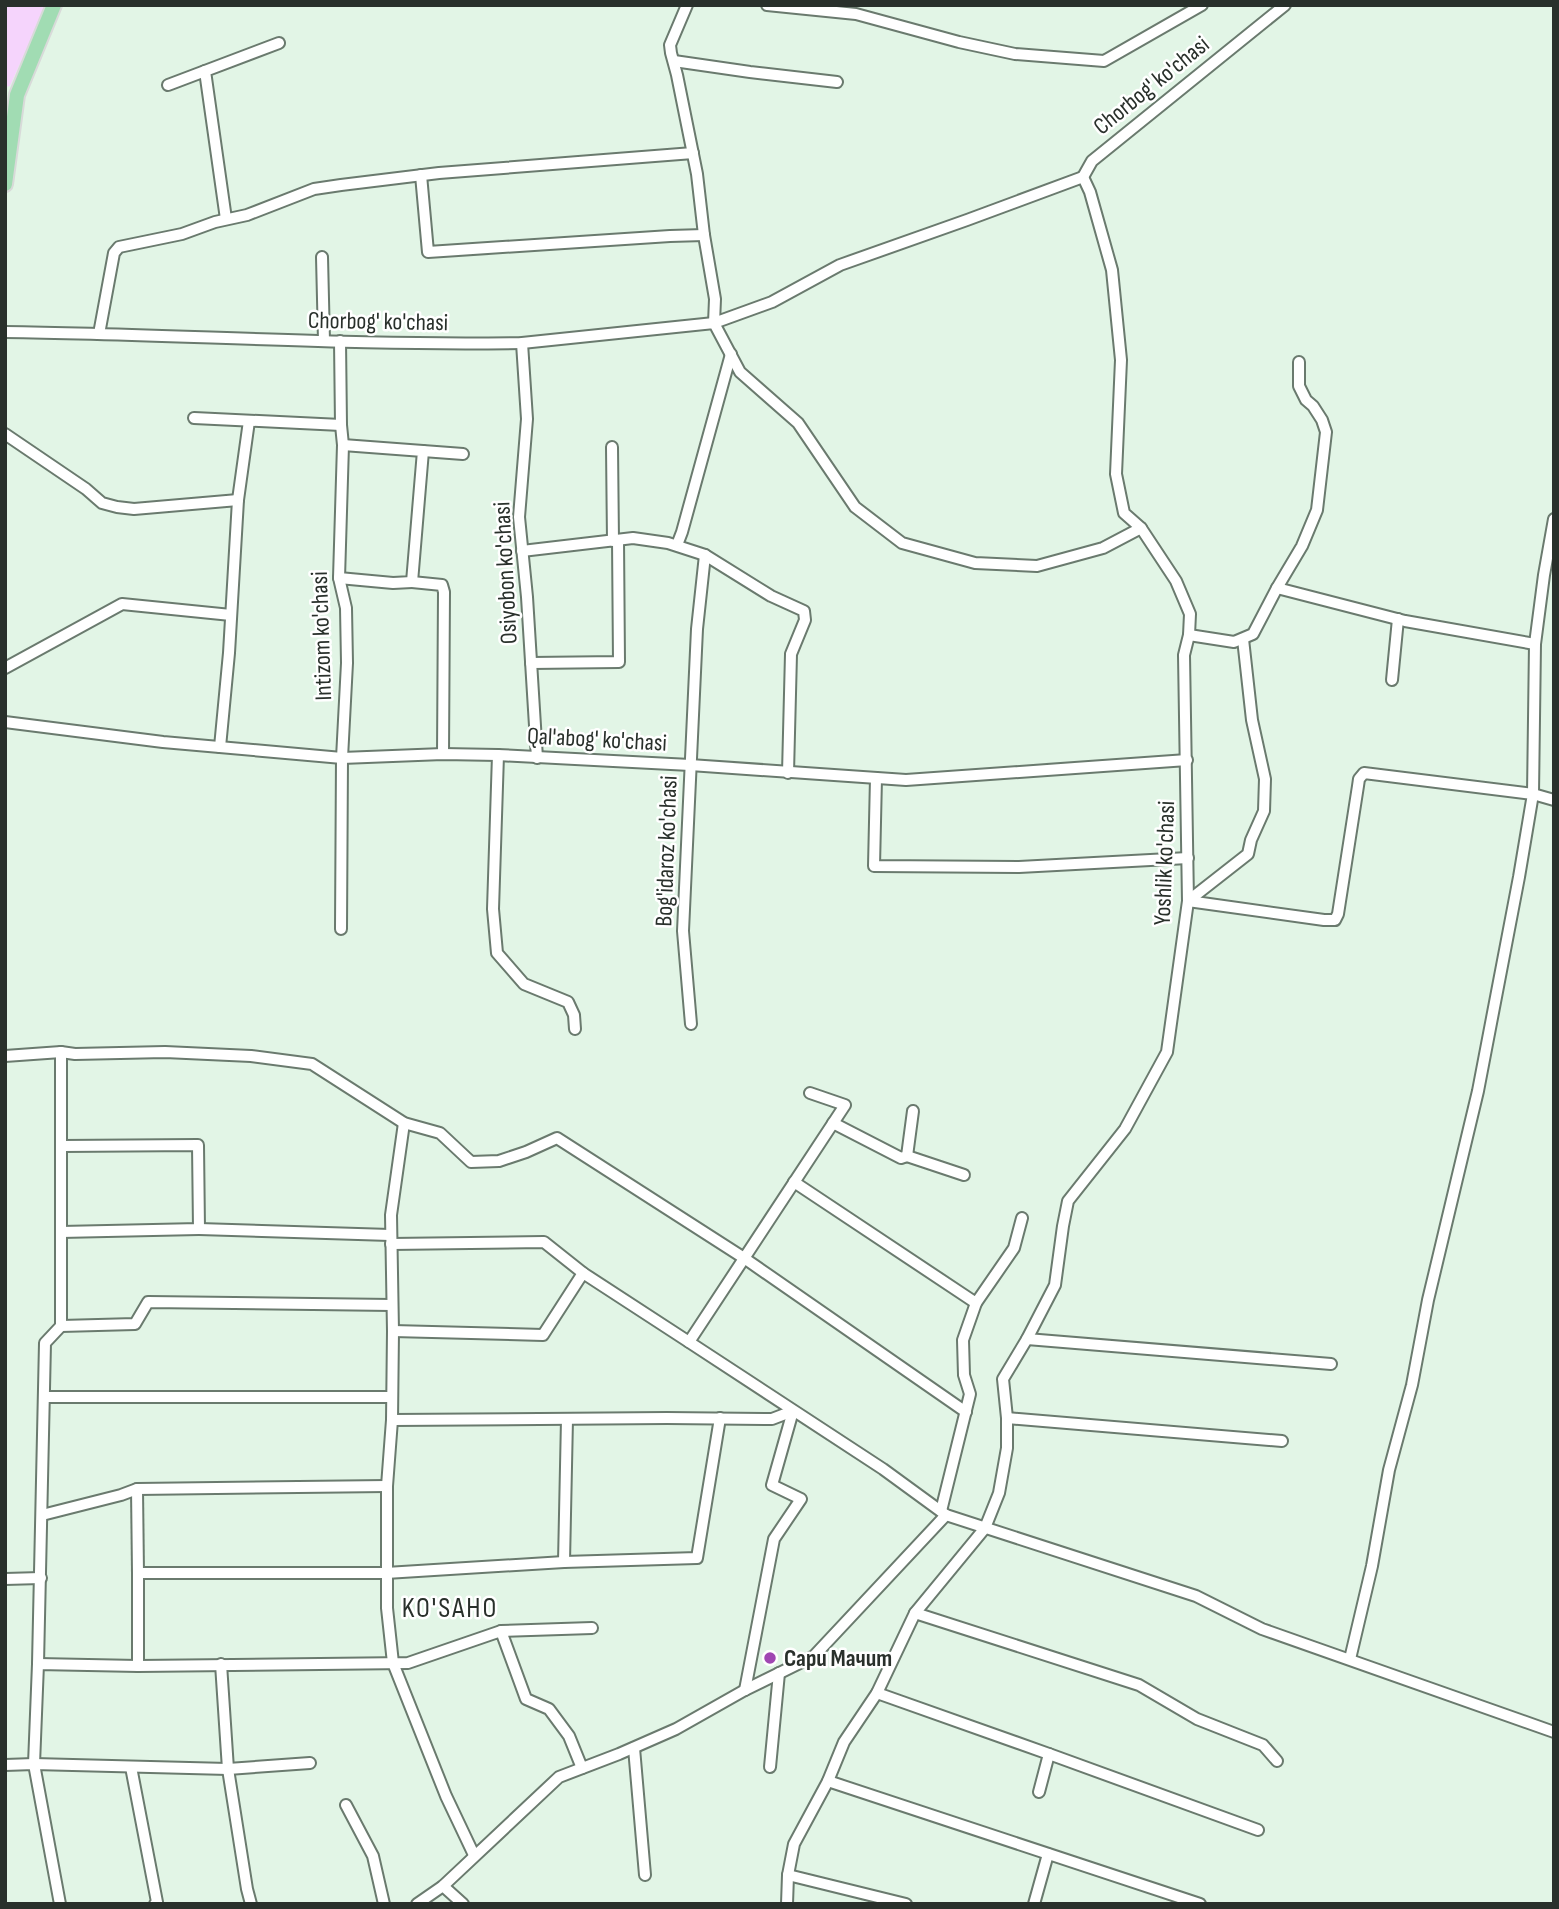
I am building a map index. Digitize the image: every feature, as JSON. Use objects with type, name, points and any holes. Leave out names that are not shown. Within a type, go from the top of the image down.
[{"type":"main road","points":[[5,184],[18,95],[54,5]]},
{"type":"street","points":[[687,5],[670,45],[693,153],[715,299],[715,323],[740,372],[798,423],[855,507],[902,543],[975,563],[1037,566],[1103,548],[1140,528]]},
{"type":"street","points":[[767,5],[856,13],[959,42],[1015,54],[1104,61],[1202,5]]},
{"type":"street","name":"Chorbog' ko'chasi","points":[[1083,177],[1092,161],[1284,5]]},
{"type":"street","points":[[168,85],[279,43]]},
{"type":"street","points":[[674,61],[837,82]]},
{"type":"street","points":[[205,71],[226,219]]},
{"type":"street","points":[[100,334],[114,253],[119,247],[182,234],[247,215],[314,189],[421,175],[693,153]]},
{"type":"street","points":[[421,175],[428,252],[704,235]]},
{"type":"street","name":"Сhorbog' ko'chasi","points":[[5,332],[413,344],[522,343],[715,323],[772,302],[840,265],[1083,177]]},
{"type":"street","name":"Yoshlik ko'chasi","points":[[787,1904],[788,1875],[794,1844],[828,1781],[844,1742],[877,1693],[915,1614],[985,1528],[999,1493],[1007,1448],[1003,1379],[1055,1285],[1068,1201],[1125,1129],[1167,1052],[1188,901],[1184,655],[1190,614],[1176,581],[1140,528],[1124,513],[1116,474],[1121,360],[1112,271],[1090,192],[1083,177]]},
{"type":"street","points":[[322,257],[324,341]]},
{"type":"street","name":"Intizom ko'chasi","points":[[340,341],[343,445],[339,578],[346,608],[347,649],[342,758],[341,929]]},
{"type":"street","name":"Osiyobon ko'chasi","points":[[522,343],[527,419],[519,517],[537,758]]},
{"type":"street","points":[[677,545],[731,354]]},
{"type":"street","points":[[1189,635],[1234,642],[1253,635],[1302,547],[1317,510],[1326,432],[1322,420],[1299,386],[1299,362]]},
{"type":"street","points":[[194,418],[341,425]]},
{"type":"street","points":[[220,747],[232,615],[238,500],[249,421]]},
{"type":"street","points":[[5,434],[86,489],[102,503],[134,509],[238,500]]},
{"type":"street","points":[[343,445],[463,454]]},
{"type":"street","points":[[531,663],[619,663],[612,447]]},
{"type":"street","points":[[412,582],[423,451]]},
{"type":"street","points":[[1350,1659],[1372,1566],[1389,1470],[1412,1385],[1428,1300],[1478,1091],[1533,794],[1535,644],[1554,519]]},
{"type":"street","points":[[522,551],[633,538],[677,545],[705,555],[771,596],[804,611],[804,620],[791,654],[788,773]]},
{"type":"street","name":"Bog'idaroz ko'chasi","points":[[691,1024],[682,931],[698,629],[705,555]]},
{"type":"street","points":[[339,578],[442,585],[443,754]]},
{"type":"street","points":[[1277,588],[1398,619],[1535,644]]},
{"type":"street","points":[[5,668],[122,604],[232,615]]},
{"type":"street","points":[[1392,680],[1398,619]]},
{"type":"street","points":[[1188,901],[1248,854],[1264,811],[1265,779],[1252,720],[1243,639]]},
{"type":"street","name":"Qal'abog' ko'chasi","points":[[5,722],[163,742],[342,758],[498,755],[788,773],[796,771],[906,780],[1187,760]]},
{"type":"street","points":[[498,755],[493,909],[497,953],[524,984],[568,1002],[575,1015],[575,1029]]},
{"type":"street","points":[[1188,901],[1335,920],[1359,779],[1364,773],[1533,794],[1554,800]]},
{"type":"street","points":[[876,778],[874,866],[1019,867],[1188,858]]},
{"type":"street","points":[[60,1904],[33,1763],[41,1578],[45,1343],[61,1326],[61,1052]]},
{"type":"street","points":[[5,1056],[61,1052],[165,1052],[251,1056],[312,1064],[404,1123],[440,1133],[471,1162],[499,1161],[557,1138],[744,1258],[966,1412]]},
{"type":"street","points":[[689,1342],[845,1105],[810,1093]]},
{"type":"street","points":[[906,1156],[913,1111]]},
{"type":"street","points":[[404,1123],[390,1239],[393,1331],[392,1420],[387,1486],[387,1608],[393,1663],[446,1796],[474,1855]]},
{"type":"street","points":[[833,1123],[901,1158],[906,1156],[964,1175]]},
{"type":"street","points":[[62,1146],[198,1145],[199,1229]]},
{"type":"street","points":[[794,1182],[976,1303]]},
{"type":"street","points":[[417,1904],[443,1886],[559,1777],[676,1729],[745,1690],[814,1656],[944,1513],[970,1394],[964,1375],[963,1340],[976,1303],[1014,1248],[1022,1218]]},
{"type":"street","points":[[61,1232],[199,1229],[390,1239],[544,1242],[583,1273],[883,1469],[944,1513],[1196,1596],[1262,1629],[1554,1732]]},
{"type":"street","points":[[393,1331],[543,1335],[583,1273]]},
{"type":"street","points":[[61,1326],[135,1324],[148,1302],[392,1305]]},
{"type":"street","points":[[1027,1339],[1331,1364]]},
{"type":"street","points":[[44,1397],[392,1397]]},
{"type":"street","points":[[392,1420],[772,1419],[793,1411]]},
{"type":"street","points":[[745,1690],[774,1539],[801,1499],[772,1485],[793,1411]]},
{"type":"street","points":[[138,1573],[386,1573],[564,1562],[697,1559],[720,1418]]},
{"type":"street","points":[[1007,1418],[1282,1441]]},
{"type":"street","points":[[564,1562],[567,1419]]},
{"type":"street","points":[[42,1515],[137,1489],[387,1486]]},
{"type":"street","points":[[137,1489],[138,1666]]},
{"type":"street","points":[[5,1579],[41,1578]]},
{"type":"street","points":[[915,1614],[1139,1685],[1197,1719],[1263,1745],[1277,1761]]},
{"type":"street","points":[[38,1664],[138,1666],[408,1663],[501,1631],[592,1628]]},
{"type":"street","points":[[501,1631],[526,1699],[549,1709],[569,1736],[582,1768]]},
{"type":"street","points":[[220,1664],[228,1769],[251,1904]]},
{"type":"street","points":[[770,1767],[779,1673]]},
{"type":"street","points":[[877,1693],[1258,1830]]},
{"type":"street","points":[[634,1748],[645,1875]]},
{"type":"street","points":[[1038,1792],[1049,1754]]},
{"type":"street","points":[[5,1765],[33,1763],[228,1769],[310,1763]]},
{"type":"street","points":[[131,1767],[157,1902],[155,1904]]},
{"type":"street","points":[[828,1781],[1200,1904]]},
{"type":"street","points":[[346,1805],[373,1856],[384,1904]]},
{"type":"street","points":[[1034,1904],[1048,1854]]},
{"type":"street","points":[[788,1875],[906,1904]]},
{"type":"street","points":[[443,1886],[463,1904]]},
{"type":"shaded area","points":[[5,5],[44,5],[45,8],[10,86],[5,87]]},
{"type":"place","name":"Сари Мачит","points":[[770,1658]]},
{"type":"district","name":"KO'SAHO","points":[[450,1607]]}]
